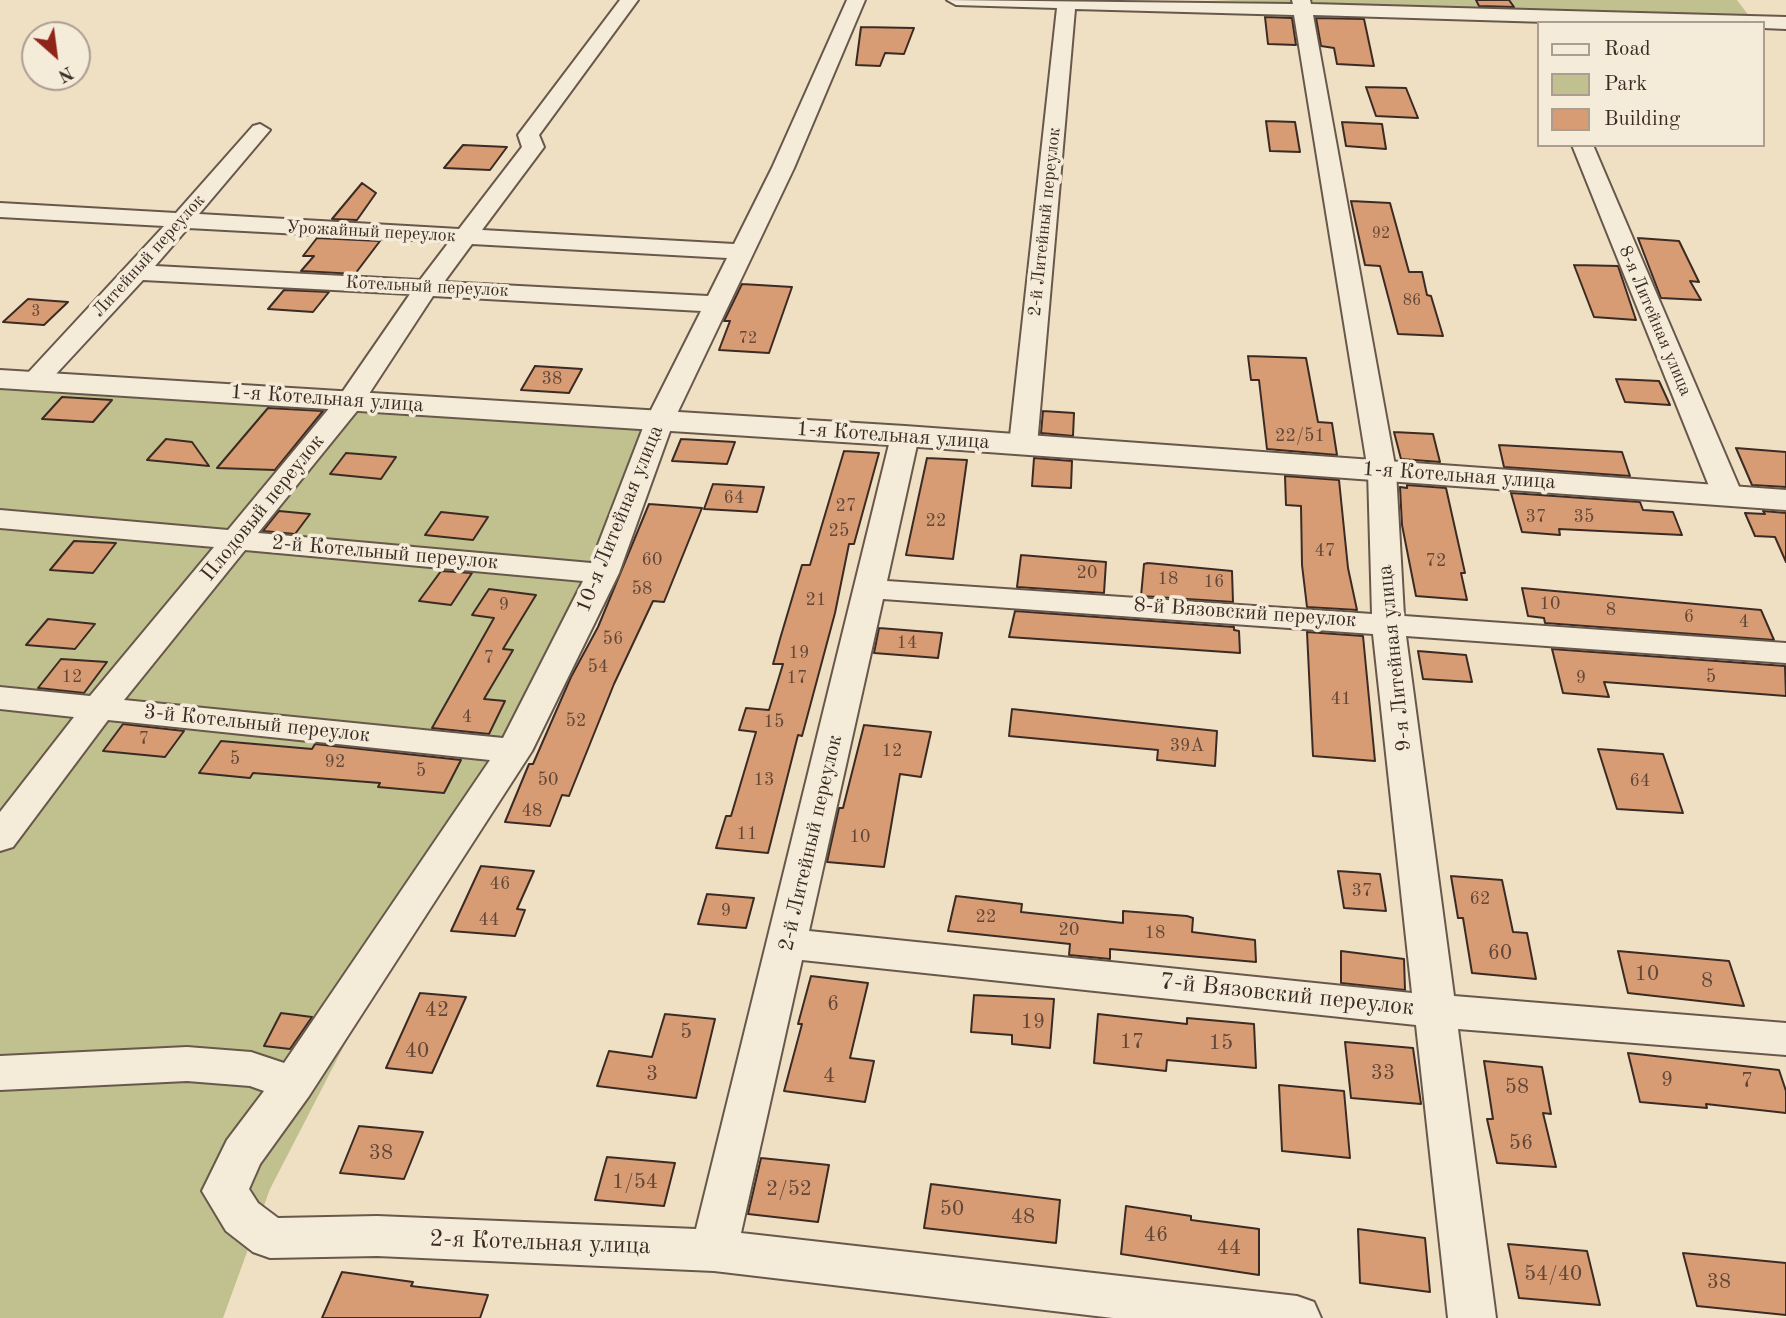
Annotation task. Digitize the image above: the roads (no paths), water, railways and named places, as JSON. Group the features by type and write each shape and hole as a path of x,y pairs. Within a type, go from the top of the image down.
{"street":[{"name":"Плодовый переулок","path":"0,838 99,708 351,400 427,287 533,147 528,135 629,0"},
{"name":"10-я Литейная улица","path":"294,1084 514,751 603,573 660,421 783,168 856,0"},
{"path":"956,0 1525,7 1753,21"},
{"path":"1739,0 1753,21"},
{"name":"2-й Литейный переулок","path":"1023,445 1067,2"},
{"name":"9-я Литейная улица","path":"1302,4 1382,471 1388,623 1472,1318"},
{"path":"1525,7 1535,32"},
{"path":"1765,23 1784,26"},
{"name":"Литейный переулок","path":"35,381 137,272 260,130"},
{"name":"8-я Литейная улица","path":"1583,147 1728,496"},
{"name":"Урожайный переулок","path":"0,210 742,253"},
{"name":"Котельный переулок","path":"137,272 716,304"},
{"name":"1-я Котельная улица","path":"0,379 905,436 1786,500"},
{"name":"2-й Литейный переулок","path":"714,1250 788,944 905,436"},
{"name":"2-й Котельный переулок","path":"0,519 603,573"},
{"name":"8-й Вязовский переулок","path":"870,589 1388,623 1786,653"},
{"name":"3-й Котельный переулок","path":"0,698 514,751"},
{"name":"7-й Вязовский переулок","path":"788,944 1437,1011 1786,1039"},
{"path":"0,1073 187,1064 251,1069 294,1084"},
{"name":"2-я Котельная улица","path":"294,1084 243,1153 225,1191 242,1217 270,1238 377,1236 714,1250 1297,1318"}]}
